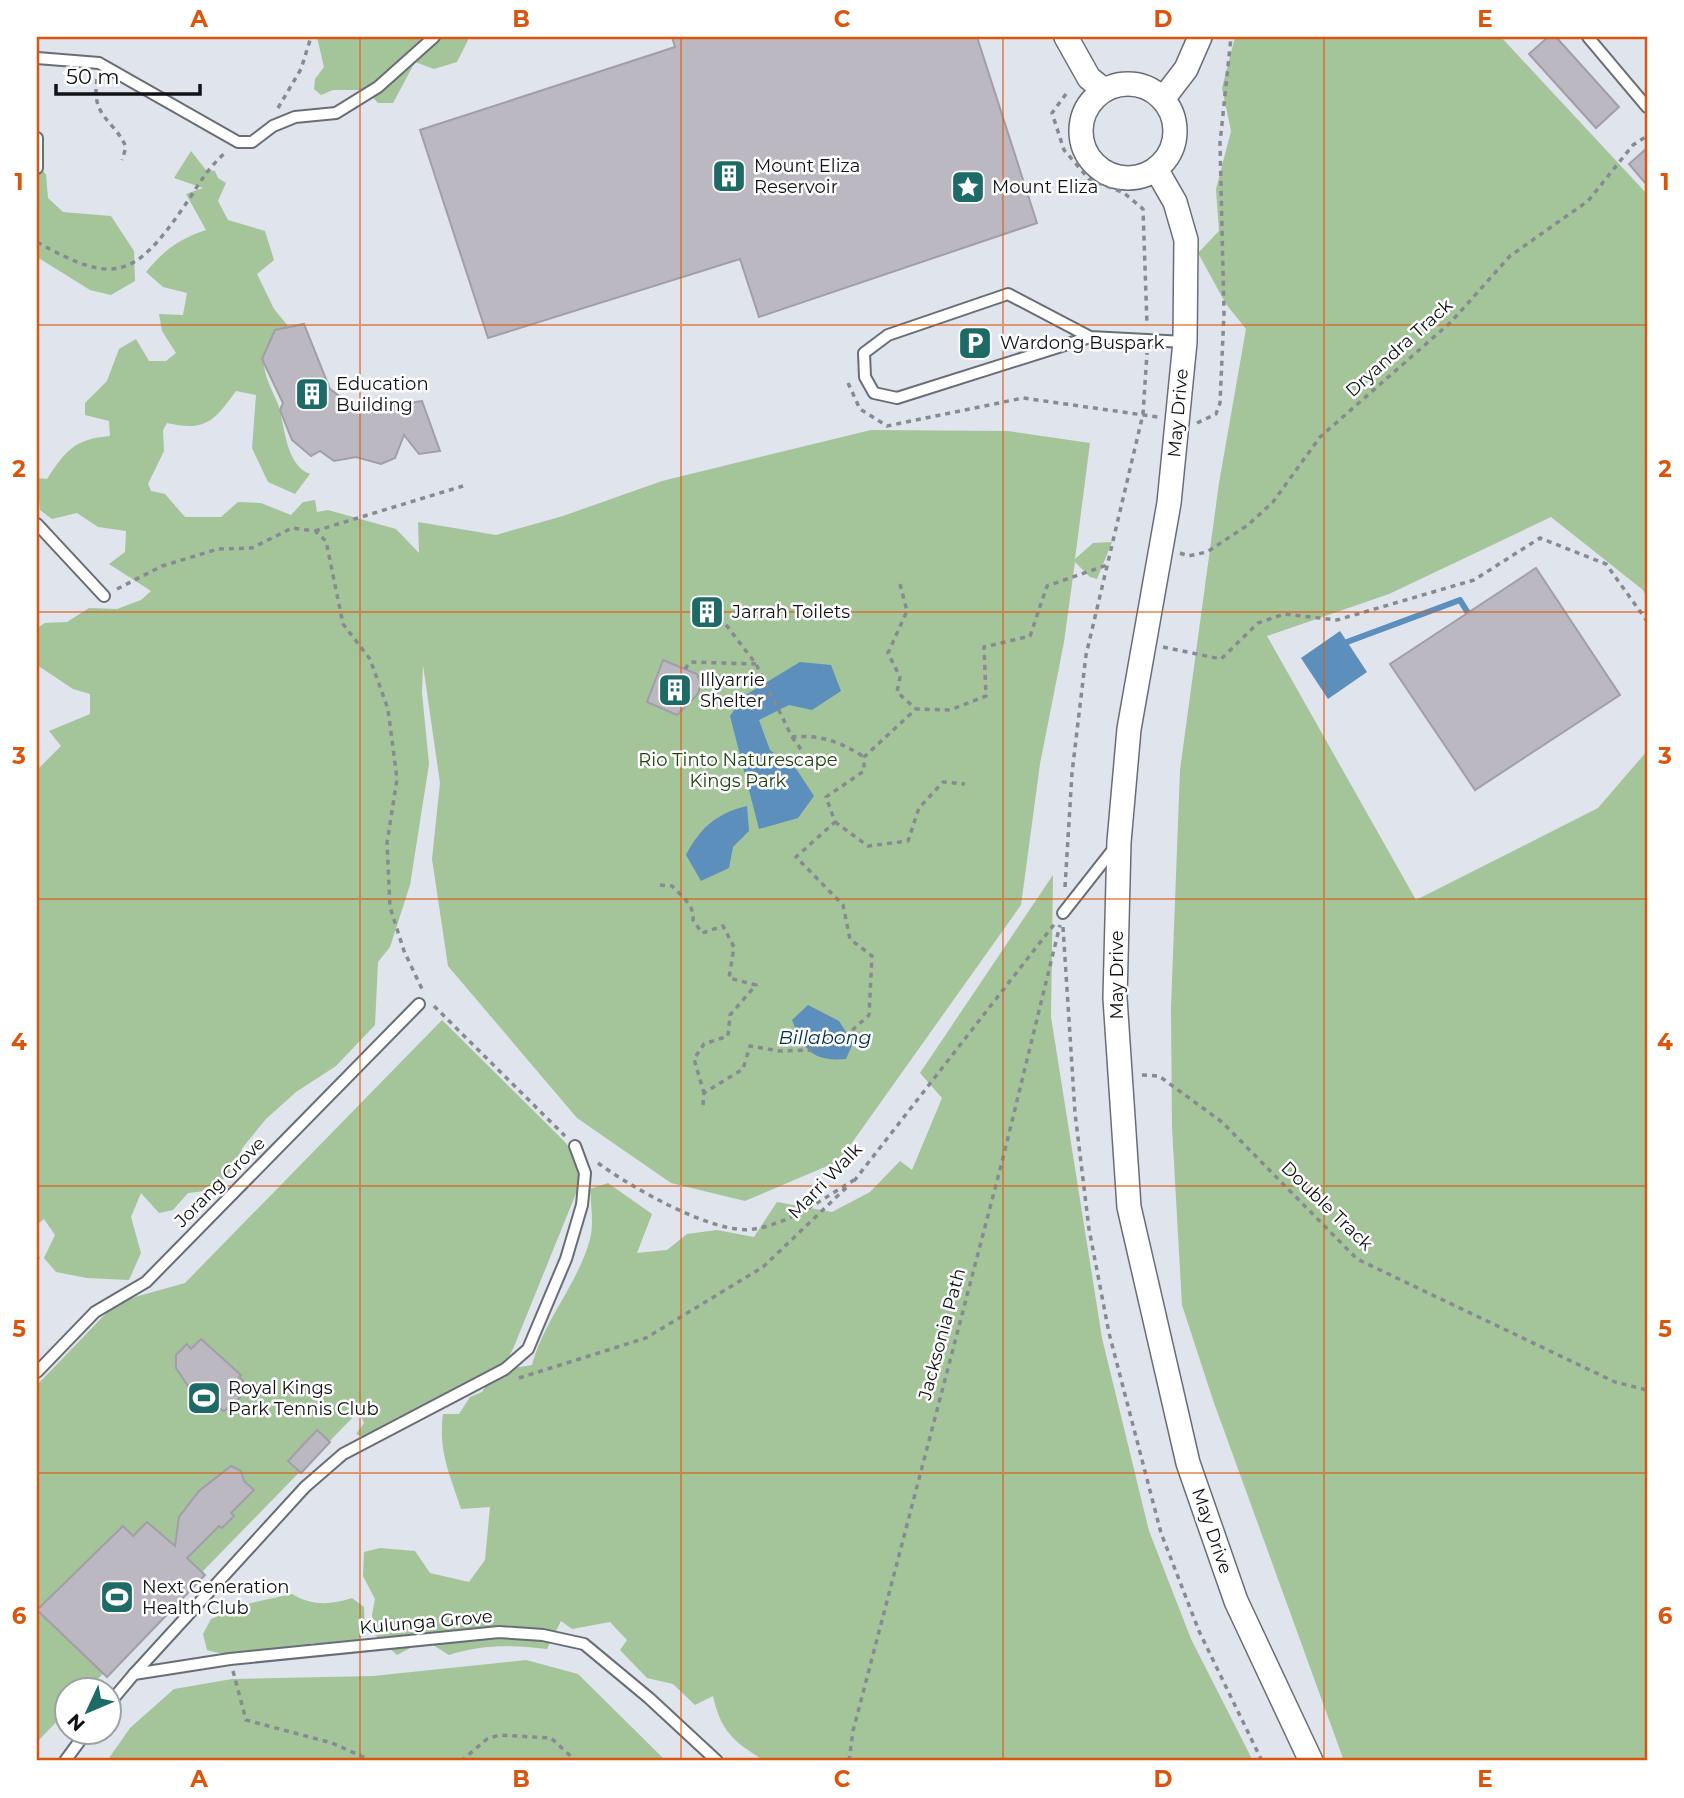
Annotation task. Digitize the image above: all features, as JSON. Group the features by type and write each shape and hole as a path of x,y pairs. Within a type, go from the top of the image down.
{"street":[{"path":"1066,37 1089,78 1104,90"},
{"path":"1163,99 1186,69 1199,37"},
{"path":"1119,84 1135,84 1150,89 1163,99 1171,112 1175,127 1174,143 1167,158 1156,169 1141,176 1124,177 1108,173 1094,163 1085,149 1081,132 1088,108 1104,90 1119,84"},
{"name":"May Drive","path":"1156,169 1175,202 1186,240 1185,342 1179,421 1161,546 1129,729 1119,842 1115,998 1129,1207 1188,1463 1236,1601 1311,1761"}],"lane":[{"path":"37,58 99,63 238,142 252,142 295,117 336,113 378,87 434,37"},
{"path":"1588,37 1647,107"},
{"path":"37,138 37,168"},
{"path":"1090,337 1008,294 888,335 864,353 865,377 874,393 897,398 1090,337 1185,342"},
{"path":"37,524 104,596"},
{"path":"1063,913 1119,842"},
{"name":"Jorang Grove","path":"37,1373 95,1312 146,1282 419,1004"},
{"path":"122,1688 305,1487 343,1454 505,1369 528,1349 566,1259 582,1205 585,1173 575,1146"},
{"name":"Kulunga Grove","path":"134,1674 230,1659 499,1632 543,1635 584,1644 649,1698 717,1761"},
{"path":"65,1761 77,1745"}],"path":[{"path":"263,134 301,69 311,37"},
{"path":"848,383 860,409 887,426 1023,398 1198,423 1216,414 1220,403 1224,313 1220,143 1231,37"},
{"path":"99,63 94,98 106,121 124,141 126,147 122,160"},
{"path":"1066,94 1052,113 1064,150 1089,179 1124,193 1143,209 1148,339 1143,414"},
{"name":"Dryandra Track","path":"1161,546 1188,556 1207,552 1248,525 1273,502 1320,437 1451,322 1510,256 1588,201 1633,145 1647,136"},
{"path":"37,242 97,269 125,269 150,250 184,207 206,170 238,142"},
{"path":"104,596 173,562 218,549 252,548 292,528 315,531 463,486"},
{"path":"315,531 326,541 343,624 370,659 388,709 397,779 387,843 390,907 404,951 426,997 575,1146 640,1191 664,1203 709,1222 751,1230 790,1219 854,1180"},
{"path":"1144,643 1221,659 1258,623 1284,614 1337,620 1474,580 1540,538 1606,564 1647,621"},
{"path":"900,584 907,611 888,653 900,677 897,692 916,709 950,710 986,696 984,647 1030,636 1047,586 1107,565"},
{"path":"720,617 755,664 792,737 803,752"},
{"path":"685,669 690,663 755,664"},
{"path":"916,709 864,757 864,771 826,797 835,822 868,846 908,841 919,808 943,782 965,785"},
{"path":"792,737 814,735 849,747 864,757"},
{"path":"828,785 833,792"},
{"path":"704,1093 743,1069 750,1046 780,1051 809,1050 849,1033 869,1015 872,956 850,939 843,905 796,857 835,822"},
{"path":"660,885 672,886 680,894 702,933 723,926 734,947 729,978 756,985 730,1015 728,1036 704,1044 694,1059 704,1093 703,1105"},
{"name":"Marri Walk","path":"513,1380 646,1338 763,1267 854,1180 1063,913"},
{"name":"Jacksonia Path","path":"849,1761 853,1731 1003,1158 1063,913"},
{"name":"Double Track","path":"1120,1073 1159,1076 1222,1122 1357,1259 1615,1382 1647,1390"},
{"path":"230,1659 246,1720 332,1743 372,1761"},
{"path":"461,1761 486,1739 499,1735 551,1738 576,1761"}],"green space":[{"path":"317,37 467,37 468,40 457,62 434,69 415,62 393,103 378,103 366,90 333,90 321,95 314,89 315,79 324,67"},
{"path":"1235,37 1501,37 1647,194 1647,599 1643,590 1551,517 1389,594 1267,636 1416,900 1598,808 1647,751 1647,1761 1344,1761 1213,1400 1182,1305 1172,1128 1171,1007 1180,770 1219,483 1246,329 1226,304 1198,253 1219,231 1216,189 1231,131 1222,88"},
{"name":"Rio Tinto Naturescape Kings Park","path":"191,151 206,170 215,171 218,178 226,183 218,201 228,220 265,231 274,260 257,274 274,309 288,326 266,349 265,372 279,407 291,454 296,463 310,474 295,494 268,482 252,448 256,395 236,391 208,422 191,426 167,423 163,430 164,451 148,484 151,491 165,494 185,517 221,517 238,502 261,503 291,515 303,502 315,500 317,512 328,510 396,529 419,553 418,522 496,535 563,516 662,481 871,430 1008,431 1090,443 1075,559 1093,543 1112,542 1097,579 1090,577 1075,562 1064,642 1040,764 1021,905 839,1161 745,1201 671,1183 577,1118 448,966 432,859 440,783 423,665 422,693 429,764 410,885 390,947 378,962 375,1025 336,1066 296,1092 266,1119 243,1147 233,1169 213,1190 188,1193 173,1210 159,1213 141,1193 131,1217 141,1253 129,1280 87,1278 56,1272 44,1258 55,1235 44,1219 37,1225 37,770 61,746 49,731 90,714 90,694 73,689 37,665 37,628 45,623 67,622 89,608 117,609 141,600 151,591 109,564 125,552 126,531 98,527 77,513 52,519 40,510 37,478 47,479 66,453 80,443 110,436 109,421 85,415 85,403 107,381 119,349 136,339 149,361 166,361 176,353 162,331 159,314 183,315 187,293 163,287 146,272 173,246 206,230 186,194 203,188 174,178"},
{"path":"37,167 46,174 48,198 63,212 111,216 134,251 135,281 111,295 90,290 37,257"},
{"path":"1053,875 1051,1017 1102,1338 1149,1531 1191,1639 1253,1761 765,1761 730,1735 720,1719 713,1696 695,1705 673,1684 647,1678 620,1650 627,1640 610,1622 572,1629 561,1621 547,1649 498,1646 449,1655 425,1640 397,1655 375,1635 372,1615 375,1599 363,1576 364,1552 380,1548 415,1551 430,1573 469,1582 485,1560 490,1507 461,1509 444,1452 443,1414 459,1414 470,1397 482,1392 489,1381 513,1368 532,1365 544,1333 585,1255 592,1221 590,1189 608,1183 652,1214 637,1253 667,1250 687,1234 717,1230 754,1237 777,1202 832,1212 870,1192 900,1161 912,1170 942,1098 920,1073"},
{"name":"Royal Kings Park Tennis Club","path":"442,1020 564,1141 579,1164 581,1181 513,1349 504,1365 365,1437 356,1434 364,1423 359,1411 102,1675 52,1675 52,1726 37,1742 37,1385 117,1302 185,1283"},
{"path":"292,1594 307,1601 321,1603 352,1598 364,1607 365,1633 347,1649 312,1643 291,1652 261,1655 207,1650 203,1634 211,1619 251,1603"},
{"path":"526,1660 578,1674 666,1761 107,1761 118,1745 122,1745 122,1739 130,1728 174,1689 232,1679 373,1676"}],"water":[{"path":"1340,631 1367,672 1328,699 1301,658"},
{"path":"800,662 831,665 841,691 812,710 789,705 759,720 770,750 797,770 814,796 798,818 759,829 730,716 744,696"},
{"path":"747,806 749,831 733,847 729,868 701,881 686,855 691,845 718,817"},
{"name":"Billabong","path":"808,1005 839,1021 853,1043 846,1059 817,1056 805,1046 792,1020"}],"building":[{"name":"Mount Eliza Reservoir","path":"672,37 977,37 1037,223 759,317 740,259 488,338 420,130 675,47"},
{"path":"1548,37 1556,37 1619,107 1596,128 1529,54"},
{"path":"1647,148 1647,185 1629,164"},
{"name":"Education Building","path":"304,324 330,389 358,410 422,401 440,451 419,454 404,435 395,458 381,464 356,457 334,461 320,451 311,456 292,440 280,410 283,403 262,359 275,330"},
{"path":"1536,568 1620,695 1475,790 1390,664"},
{"name":"Jarrah Toilets","path":"713,599 720,617 701,625 694,608"},
{"name":"Illyarrie Shelter","path":"663,660 697,674 701,685 697,695 677,715 647,702"},
{"path":"201,1339 241,1375 239,1377 247,1385 236,1395 240,1398 224,1411 194,1395 176,1368 176,1355 187,1344 191,1349"},
{"path":"317,1430 330,1442 301,1473 288,1461"},
{"name":"Next Generation Health Club","path":"231,1466 241,1471 244,1481 254,1490 231,1513 234,1516 222,1528 219,1526 187,1558 205,1575 109,1675 105,1675 37,1610 123,1526 133,1536 147,1522 175,1546 179,1517 199,1491"}],"waterway":[{"path":"1347,642 1460,600 1468,613"}],"place":[{"name":"Mount Eliza Reservoir","path":"729,176"},
{"name":"Mount Eliza","path":"968,187"},
{"name":"Wardong Buspark","path":"975,343"},
{"name":"Education Building","path":"312,394"},
{"name":"Jarrah Toilets","path":"707,612"},
{"name":"Illyarrie Shelter","path":"675,690"},
{"name":"Royal Kings Park Tennis Club","path":"204,1398"},
{"name":"Next Generation Health Club","path":"117,1597"}]}
